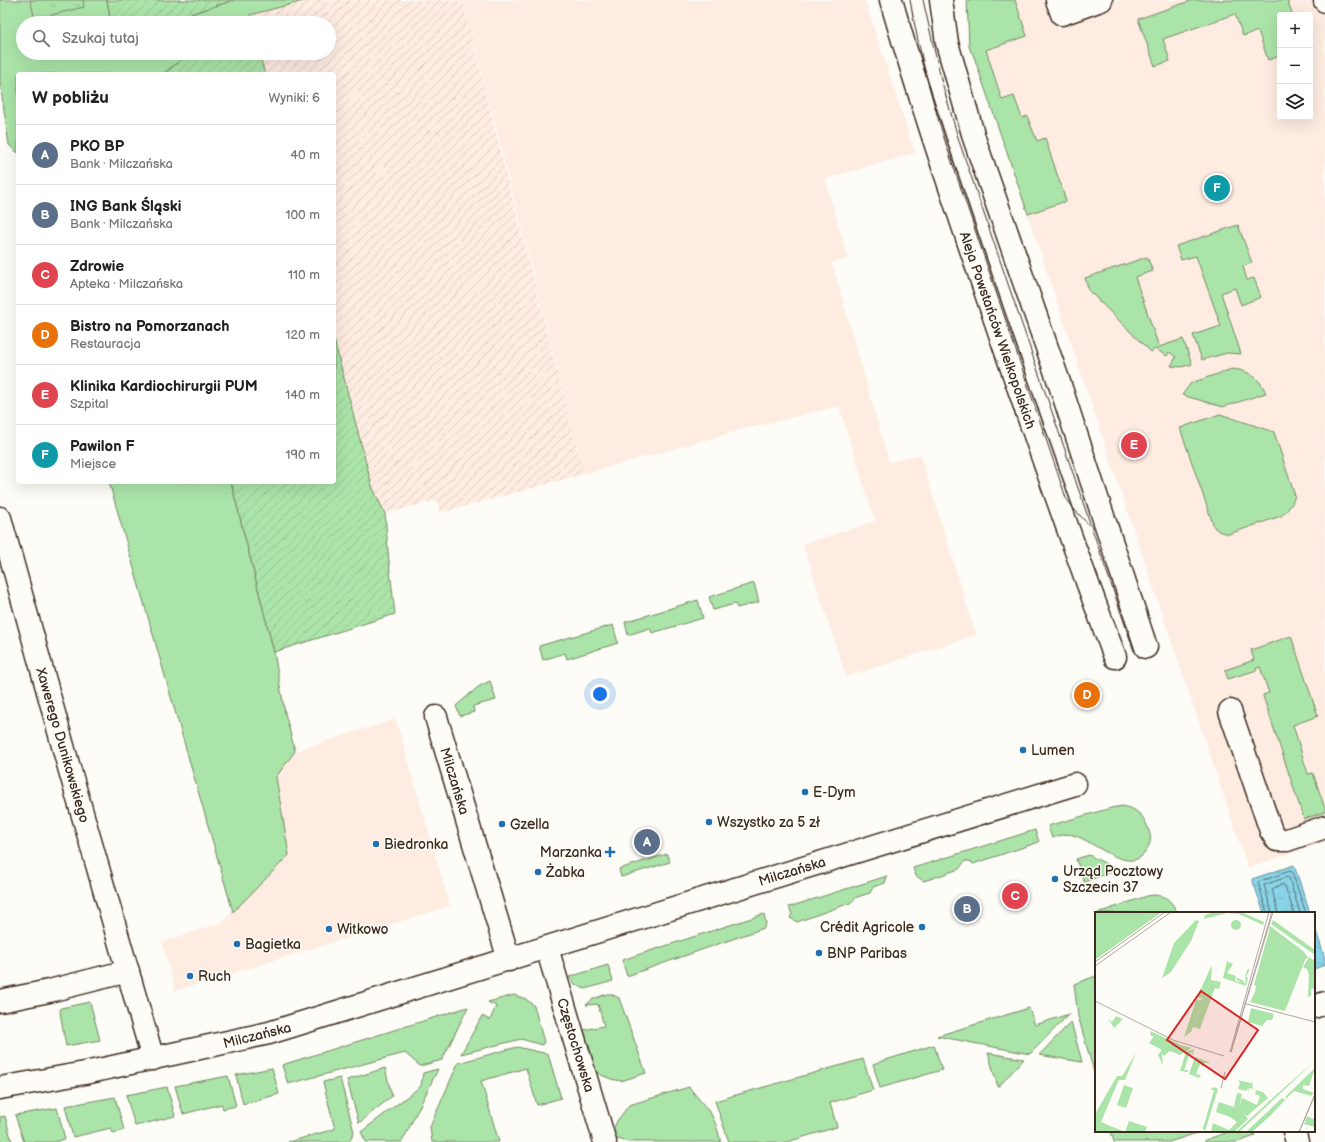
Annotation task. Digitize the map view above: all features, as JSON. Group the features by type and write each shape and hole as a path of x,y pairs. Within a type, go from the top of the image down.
{"street":[{"name":"Aleja Powstańców Wielkopolskich","path":"891,0 914,81 951,193 1114,657"},
{"path":"941,0 947,43 975,141 1060,385 1146,647"},
{"path":"1057,0 1062,14 1101,0"},
{"name":"Xawerego Dunikowskiego","path":"0,518 68,764 153,1059"},
{"path":"1230,711 1271,832 1277,840 1287,840 1325,827"},
{"name":"Milczańska","path":"436,717 509,960"},
{"name":"Milczańska","path":"0,1088 85,1073 269,1034 1075,784"},
{"name":"Częstochowska","path":"547,948 605,1142"},
{"path":"0,1001 49,991 128,971"},
{"path":"1315,1007 1325,1003"},
{"path":"1294,1132 1297,1142"}],"shaded area":[{"path":"307,0 463,0 505,170 584,474 440,513 437,500 385,514 372,486 336,348 336,72 264,72 261,60 336,60 336,16 249,15"},
{"path":"463,0 865,0 915,153 825,179 848,258 832,263 889,462 920,454 976,635 846,677 803,544 875,521 839,406 737,431 584,474"},
{"path":"1015,0 1325,0 1325,842 1248,868 973,53"},
{"path":"396,719 450,906 175,991 162,942 221,923 289,855 276,777 295,751"}],"green space":[{"path":"0,0 107,0 110,16 16,16 16,60 181,60 166,72 16,72 16,151 9,145 0,82"},
{"path":"30,0 83,0 84,7 47,16 34,16"},
{"path":"107,0 234,0 184,16 110,16"},
{"path":"234,0 307,0 250,16 184,16"},
{"path":"967,0 1015,0 1027,36 986,50 1002,100 1014,96 1022,118 1027,116 1037,141 1045,138 1066,201 1028,214 969,46"},
{"path":"1193,0 1287,0 1292,12 1277,12 1277,57 1268,60 1258,31 1243,36 1235,14 1163,39 1170,61 1155,66 1138,19"},
{"path":"181,60 261,60 264,72 166,72"},
{"path":"1238,225 1252,263 1243,266 1247,280 1254,278 1261,297 1241,305 1235,288 1221,293 1241,354 1227,353 1202,360 1193,335 1221,326 1196,256 1181,260 1176,246"},
{"path":"1147,257 1153,271 1135,277 1159,347 1183,339 1192,364 1181,367 1171,366 1176,357 1169,352 1167,356 1155,349 1151,352 1089,291 1085,278"},
{"path":"336,348 372,486 385,514 395,614 274,652 232,484 336,484"},
{"path":"1232,369 1243,371 1253,376 1257,379 1266,393 1223,407 1182,395 1191,383"},
{"path":"1220,414 1274,432 1295,496 1290,507 1281,516 1229,534 1223,533 1214,527 1180,428"},
{"path":"110,484 232,484 274,652 285,713 295,751 276,777 289,855 233,912"},
{"path":"754,583 759,602 737,608 735,604 713,610 709,597"},
{"path":"698,600 703,618 652,633 650,628 628,635 625,622"},
{"path":"613,625 618,643 567,659 565,653 543,660 539,646"},
{"path":"1291,636 1318,716 1293,725 1308,774 1313,773 1325,809 1325,812 1304,819 1263,696 1269,693 1260,667 1256,668 1257,670 1228,679 1225,670 1254,660 1251,650"},
{"path":"490,681 496,700 473,706 474,712 460,716 456,706 478,687"},
{"path":"1122,806 1128,807 1140,814 1149,831 1149,844 1146,851 1139,858 1131,860 1121,859 1081,838 1070,834 1052,838 1048,826"},
{"path":"1035,830 1039,842 973,864 970,861 965,861 959,869 924,881 916,876 913,868"},
{"path":"667,854 670,862 621,877 619,869"},
{"path":"1089,855 1114,868 1111,872 1084,882 1076,859"},
{"path":"887,876 885,883 873,887 870,893 857,897 850,903 797,922 790,918 792,914 789,907"},
{"path":"1154,895 1166,898 1173,905 1176,912 1101,912"},
{"path":"764,914 766,923 764,928 627,976 622,960"},
{"path":"608,965 613,981 585,989 575,984 569,977"},
{"path":"1095,976 1095,1076 1078,1016 1074,984"},
{"path":"611,994 619,998 646,1073 621,1081 599,1074 594,1069 583,1030 604,1026 598,1004 586,1005 593,999"},
{"path":"514,995 526,999 534,1006 544,1042 542,1045 521,1039 461,1054 482,1016 490,1020 496,1006 488,1002"},
{"path":"90,1002 100,1040 66,1046 60,1012 61,1008"},
{"path":"468,1007 442,1060 420,1066 405,1053 288,1084 282,1065"},
{"path":"1029,1008 1035,1025 1069,1014 1030,1054 937,1036"},
{"path":"1071,1022 1082,1062 1039,1055"},
{"path":"934,1045 942,1070 880,1088 873,1064"},
{"path":"517,1047 548,1054 561,1098 537,1105 526,1068 481,1081 499,1142 432,1142 430,1127 458,1063"},
{"path":"988,1053 1024,1059 998,1087"},
{"path":"863,1059 873,1090 830,1103 837,1127 787,1142 729,1142 715,1101"},
{"path":"272,1068 279,1094 243,1104 236,1075"},
{"path":"385,1068 392,1096 359,1123 347,1080"},
{"path":"438,1069 402,1142 366,1142 361,1132 421,1086 423,1073"},
{"path":"228,1076 236,1106 223,1109 222,1104 183,1114 175,1086"},
{"path":"340,1078 354,1132 349,1142 288,1142 335,1129 323,1082"},
{"path":"167,1087 175,1116 135,1126 126,1095"},
{"path":"689,1087 711,1114 721,1142 628,1142 611,1137 617,1121 629,1105"},
{"path":"115,1097 124,1130 113,1133 111,1128 73,1137 65,1106"},
{"path":"57,1108 65,1139 54,1142 24,1142 15,1115"},
{"path":"5,1116 12,1142 0,1142 0,1117"},
{"path":"1111,1132 1198,1132 1169,1142 1114,1142"},
{"path":"1228,1132 1253,1132 1255,1136 1238,1142 1205,1142 1205,1140"}],"water":[{"path":"1294,865 1310,912 1264,912 1252,879"},
{"path":"1315,928 1325,958 1325,965 1315,969"}],"tram line":[{"path":"910,0 923,64 941,127 1066,498 1089,525"},
{"path":"923,0 941,79 959,141 1134,651"}],"place":[{"name":"Pawilon F","path":"1217,188"},
{"name":"Klinika Kardiochirurgii PUM","path":"1134,445"},
{"name":"Bistro na Pomorzanach","path":"1087,695"},
{"name":"Lumen","path":"1023,750"},
{"name":"E-Dym","path":"805,792"},
{"name":"Wszystko za 5 zł","path":"709,822"},
{"name":"Gzella","path":"502,824"},
{"name":"PKO BP","path":"647,842"},
{"name":"Biedronka","path":"376,844"},
{"name":"Marzanka","path":"610,852"},
{"name":"Żabka","path":"538,872"},
{"name":"Urząd Pocztowy Szczecin 37","path":"1055,879"},
{"name":"Zdrowie","path":"1015,896"},
{"name":"ING Bank Śląski","path":"967,909"},
{"name":"Crédit Agricole","path":"922,927"},
{"name":"Witkowo","path":"329,929"},
{"name":"Bagietka","path":"237,944"},
{"name":"BNP Paribas","path":"819,953"},
{"name":"Ruch","path":"190,976"}]}
